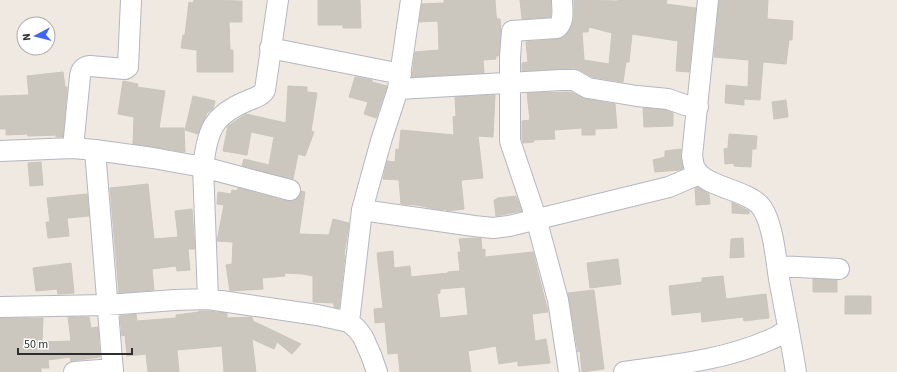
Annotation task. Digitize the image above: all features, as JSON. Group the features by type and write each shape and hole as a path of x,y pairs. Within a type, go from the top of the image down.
{"street":[{"path":"73,148 80,76 82,70 90,66 125,69 128,67 131,0"},
{"path":"208,299 204,167 206,146 211,130 216,122 226,112 260,95 265,90 278,0"},
{"path":"349,322 362,210 381,141 400,81 411,0"},
{"path":"562,0 562,20 560,25 556,28 512,31 510,57 510,141 536,218 558,300 569,372"},
{"path":"708,0 692,156 695,168 699,174 707,180 750,198 761,207 768,221 796,372"},
{"path":"270,48 400,81 510,83 574,80 588,88 668,100 698,107"},
{"path":"0,151 73,148 95,150 204,167 290,190"},
{"path":"74,372 113,371 95,150"},
{"path":"362,210 493,228 509,226 536,218 669,187 699,174"},
{"path":"777,266 839,268"},
{"path":"0,307 107,305 208,299 310,314 349,322 363,337 377,372"},
{"path":"624,372 699,360 739,351 770,340 788,330"}],"building":[{"path":"194,0 242,1 242,22 229,22 230,50 233,50 233,72 197,72 197,50 181,48 183,35 185,35 189,2 193,3"},
{"path":"318,0 360,0 361,28 343,28 343,25 318,25"},
{"path":"444,0 495,0 497,19 500,19 501,30 499,56 496,56 496,59 483,60 484,73 412,77 415,52 439,50 438,21 419,22 422,4 444,3"},
{"path":"520,0 551,0 551,17 522,19"},
{"path":"574,0 667,0 666,4 696,8 689,72 676,71 678,41 632,34 629,62 626,62 623,82 592,77 574,68 522,71 522,63 528,62 526,42 558,39 565,36 574,20","holes":["589,27 612,33 609,64 584,60 582,32 588,32"]},
{"path":"719,0 768,0 767,19 793,21 792,40 789,40 786,64 763,62 760,100 744,99 744,105 725,103 726,85 748,87 749,60 714,57"},
{"path":"63,72 65,87 67,87 67,89 63,137 56,137 56,135 6,135 6,129 0,129 0,96 29,95 27,76"},
{"path":"355,77 372,80 372,82 387,86 376,118 364,114 368,102 349,97"},
{"path":"123,81 138,84 137,87 165,91 159,128 184,128 185,152 133,144 134,117 118,114"},
{"path":"288,86 307,87 307,92 317,93 311,131 314,132 305,156 298,154 293,179 242,166 244,159 269,165 274,137 251,132 247,155 223,151 228,126 246,114 286,123"},
{"path":"571,92 586,99 615,104 617,128 595,129 595,135 582,135 582,128 554,130 555,139 533,140 534,142 523,143 522,121 530,120 527,93"},
{"path":"495,95 493,137 478,136 483,178 461,180 464,209 447,211 447,209 440,210 417,205 401,204 399,180 383,179 387,161 395,162 396,149 399,150 401,130 454,135 453,117 456,116 455,97"},
{"path":"193,96 215,101 213,109 207,113 198,134 185,130"},
{"path":"786,100 788,117 774,119 772,102"},
{"path":"643,108 666,110 673,113 673,126 644,127"},
{"path":"729,134 757,136 756,149 752,149 751,167 734,166 734,163 725,164 724,149 728,148"},
{"path":"681,149 683,169 655,172 653,160 665,157 665,151"},
{"path":"41,162 43,185 30,186 28,163"},
{"path":"148,184 154,239 178,237 175,211 192,209 195,249 188,249 190,270 177,271 176,266 152,269 154,290 119,293 110,188"},
{"path":"698,187 709,194 710,204 696,205 695,188"},
{"path":"238,188 287,201 293,201 298,198 301,191 305,192 299,234 329,235 333,219 349,223 344,255 339,308 334,307 334,303 313,302 313,276 303,274 284,273 285,276 262,278 263,289 230,291 226,265 232,264 233,242 217,241 224,205 217,204 218,192 231,194 232,190 237,191"},
{"path":"87,194 89,216 67,218 69,236 48,238 46,222 50,222 47,198"},
{"path":"516,196 522,211 496,216 494,200 497,198"},
{"path":"732,202 749,211 749,214 732,213"},
{"path":"481,238 482,250 485,249 485,257 533,252 548,312 532,314 535,341 546,339 550,363 518,366 518,361 499,364 496,346 468,351 471,372 400,372 398,353 388,354 385,322 375,323 374,309 383,308 377,253 393,251 394,268 410,266 411,277 460,271 458,252 461,252 459,239","holes":["465,287 468,315 440,318 437,294 440,293 440,289"]},
{"path":"743,238 744,257 730,258 731,239"},
{"path":"618,259 621,284 590,288 587,263"},
{"path":"71,263 74,293 58,294 57,289 36,291 33,268"},
{"path":"723,276 726,299 766,294 769,318 744,321 743,317 702,322 701,312 672,315 669,286 702,282 702,278"},
{"path":"813,279 837,280 837,292 813,292"},
{"path":"594,290 604,369 582,372 580,351 578,352 568,293"},
{"path":"845,296 871,296 871,314 845,314"},
{"path":"199,311 227,313 227,318 252,317 253,321 301,344 292,354 277,342 274,349 252,339 256,372 224,372 222,346 177,350 179,372 148,372 146,354 127,356 125,335 122,336 120,316 136,314 137,321 176,318 176,315"},
{"path":"68,317 89,317 91,328 98,327 100,357 71,361 70,357 48,360 49,368 41,368 41,372 0,372 0,318 43,318 42,342 71,341"}]}
